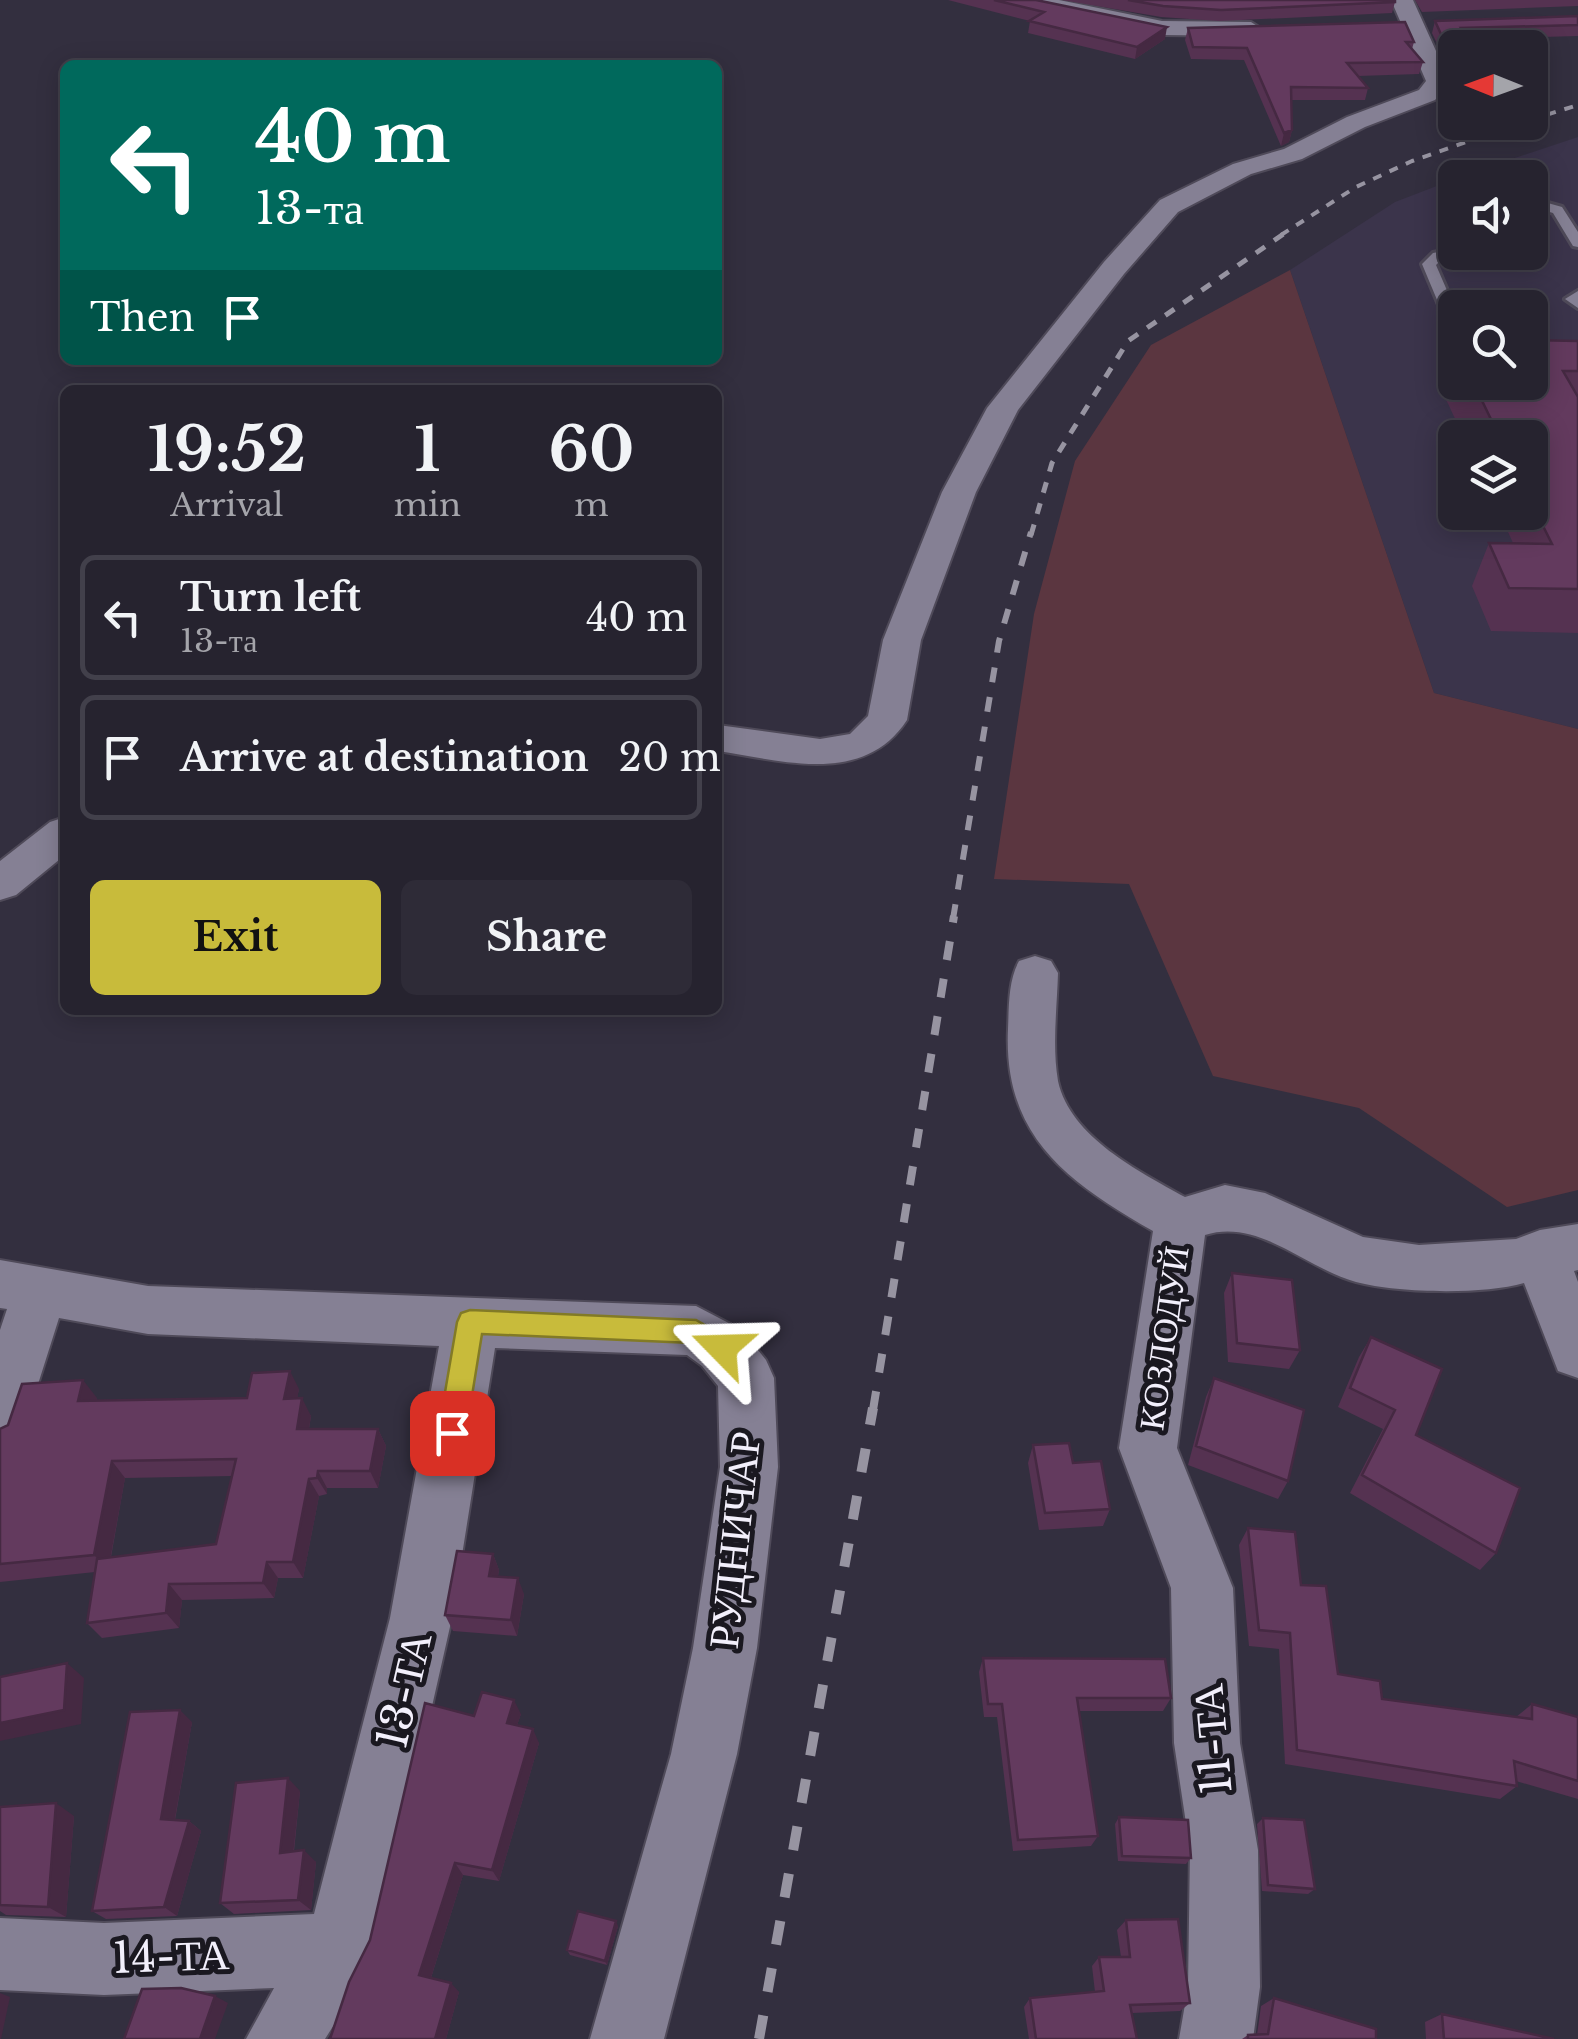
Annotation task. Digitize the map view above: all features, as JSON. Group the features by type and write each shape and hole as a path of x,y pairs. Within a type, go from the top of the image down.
{"street":[{"path":"1028,0 1162,28 1268,28"},
{"path":"722,739 820,752 845,750 864,743 886,720 902,640 959,492 1003,408 1114,268 1170,206 1242,169 1293,154 1356,122 1426,95 1438,82 1410,18"},
{"path":"0,884 60,836"},
{"path":"1035,973 1034,1084 1055,1129 1126,1190 1181,1221"},
{"name":"КОЗЛОДУЙ","path":"1148,1448 1181,1221 1226,1207 1265,1215 1357,1259 1419,1268 1519,1262 1559,1250"},
{"path":"1559,1250 1578,1353"},
{"path":"0,1422 20,1287"},
{"name":"РУДНИЧАР","path":"20,1287 148,1310 696,1332 722,1348 746,1378 749,1467 725,1648 704,1754 627,2039"},
{"name":"13-ТА","path":"284,2039 342,1949 421,1618 470,1322"},
{"name":"11-ТА","path":"1148,1448 1202,1588 1207,1742 1224,1850 1224,1987 1216,2039"},
{"name":"14-ТА","path":"0,1954 104,1959 342,1949"}],"lane":[{"path":"1548,207 1558,210 1578,243"},
{"path":"1438,256 1429,264 1440,290"},
{"path":"1578,295 1572,299 1578,304"}],"shaded area":[{"path":"1578,137 1578,729 1434,693 1290,270 1395,202 1438,186 1438,270 1548,270 1548,160 1509,160"},
{"path":"1290,270 1434,693 1578,729 1578,1190 1507,1207 1359,1108 1213,1076 1129,884 994,879 1034,614 1075,461 1151,345"}],"building":[{"path":"994,0 1036,0 1167,27 1137,47 1029,21 1044,12"},
{"path":"1128,0 1395,0 1395,2 1221,10"},
{"path":"1578,16 1578,25 1462,30 1439,30 1435,21"},
{"path":"1405,22 1414,42 1406,42 1423,62 1347,63 1368,88 1291,87 1292,130 1284,133 1247,48 1193,47 1188,28"},
{"path":"1548,340 1578,342 1578,371 1563,371 1578,397 1578,589 1509,588 1489,543 1552,544 1545,530 1548,420 1491,420 1482,400 1548,400"},
{"path":"1232,1273 1292,1280 1300,1350 1237,1343"},
{"path":"1371,1337 1442,1369 1416,1435 1520,1488 1496,1553 1362,1475 1395,1410 1350,1388"},
{"path":"290,1371 284,1399 302,1398 297,1429 378,1429 370,1471 318,1471 317,1478 309,1479 293,1562 267,1562 263,1583 169,1584 166,1613 87,1623 97,1559 216,1544 236,1459 112,1461 94,1555 0,1564 0,1429 8,1425 22,1384 83,1380 78,1401 247,1398 252,1373"},
{"path":"1214,1378 1304,1410 1288,1481 1196,1446"},
{"path":"1069,1443 1073,1463 1101,1461 1110,1509 1045,1513 1033,1445"},
{"path":"1248,1528 1295,1532 1301,1585 1326,1586 1338,1674 1380,1681 1382,1699 1532,1719 1532,1704 1578,1717 1578,1781 1514,1761 1517,1786 1297,1750 1290,1633 1259,1630"},
{"path":"457,1551 493,1554 489,1576 518,1578 511,1620 445,1615"},
{"path":"983,1658 1165,1659 1171,1698 1077,1698 1098,1836 1018,1840 1002,1704 988,1704"},
{"path":"67,1663 64,1710 0,1723 0,1677"},
{"path":"482,1692 514,1700 507,1723 533,1729 492,1870 455,1863 419,1975 451,1983 435,2039 330,2039 349,1982 370,1940 425,1703 474,1716"},
{"path":"180,1710 161,1819 189,1821 164,1907 92,1911 130,1712"},
{"path":"288,1778 280,1853 304,1850 298,1900 220,1903 236,1783"},
{"path":"56,1803 48,1907 0,1905 0,1807"},
{"path":"1119,1817 1188,1820 1191,1858 1122,1856"},
{"path":"1263,1818 1304,1820 1315,1889 1268,1885"},
{"path":"578,1911 616,1921 605,1961 567,1950"},
{"path":"1178,1919 1190,2003 1130,2005 1137,2039 1036,2039 1030,1998 1104,1991 1099,1957 1130,1957 1126,1920"},
{"path":"181,1988 215,1996 200,2039 124,2039 142,1989"},
{"path":"1274,1998 1376,2029 1376,2039 1248,2039 1248,2035 1268,2034"},
{"path":"1442,2014 1554,2039 1444,2039"}],"railway":[{"path":"1548,114 1578,105"},
{"path":"1281,235 1356,187 1412,161 1472,140"},
{"path":"1031,535 1052,463 1128,341 1285,233"},
{"path":"953,919 999,641 1031,532"},
{"path":"873,1410 954,916"},
{"path":"759,2039 873,1408"}],"route":[{"path":"452,1433 470,1322 696,1332 722,1348"}]}
